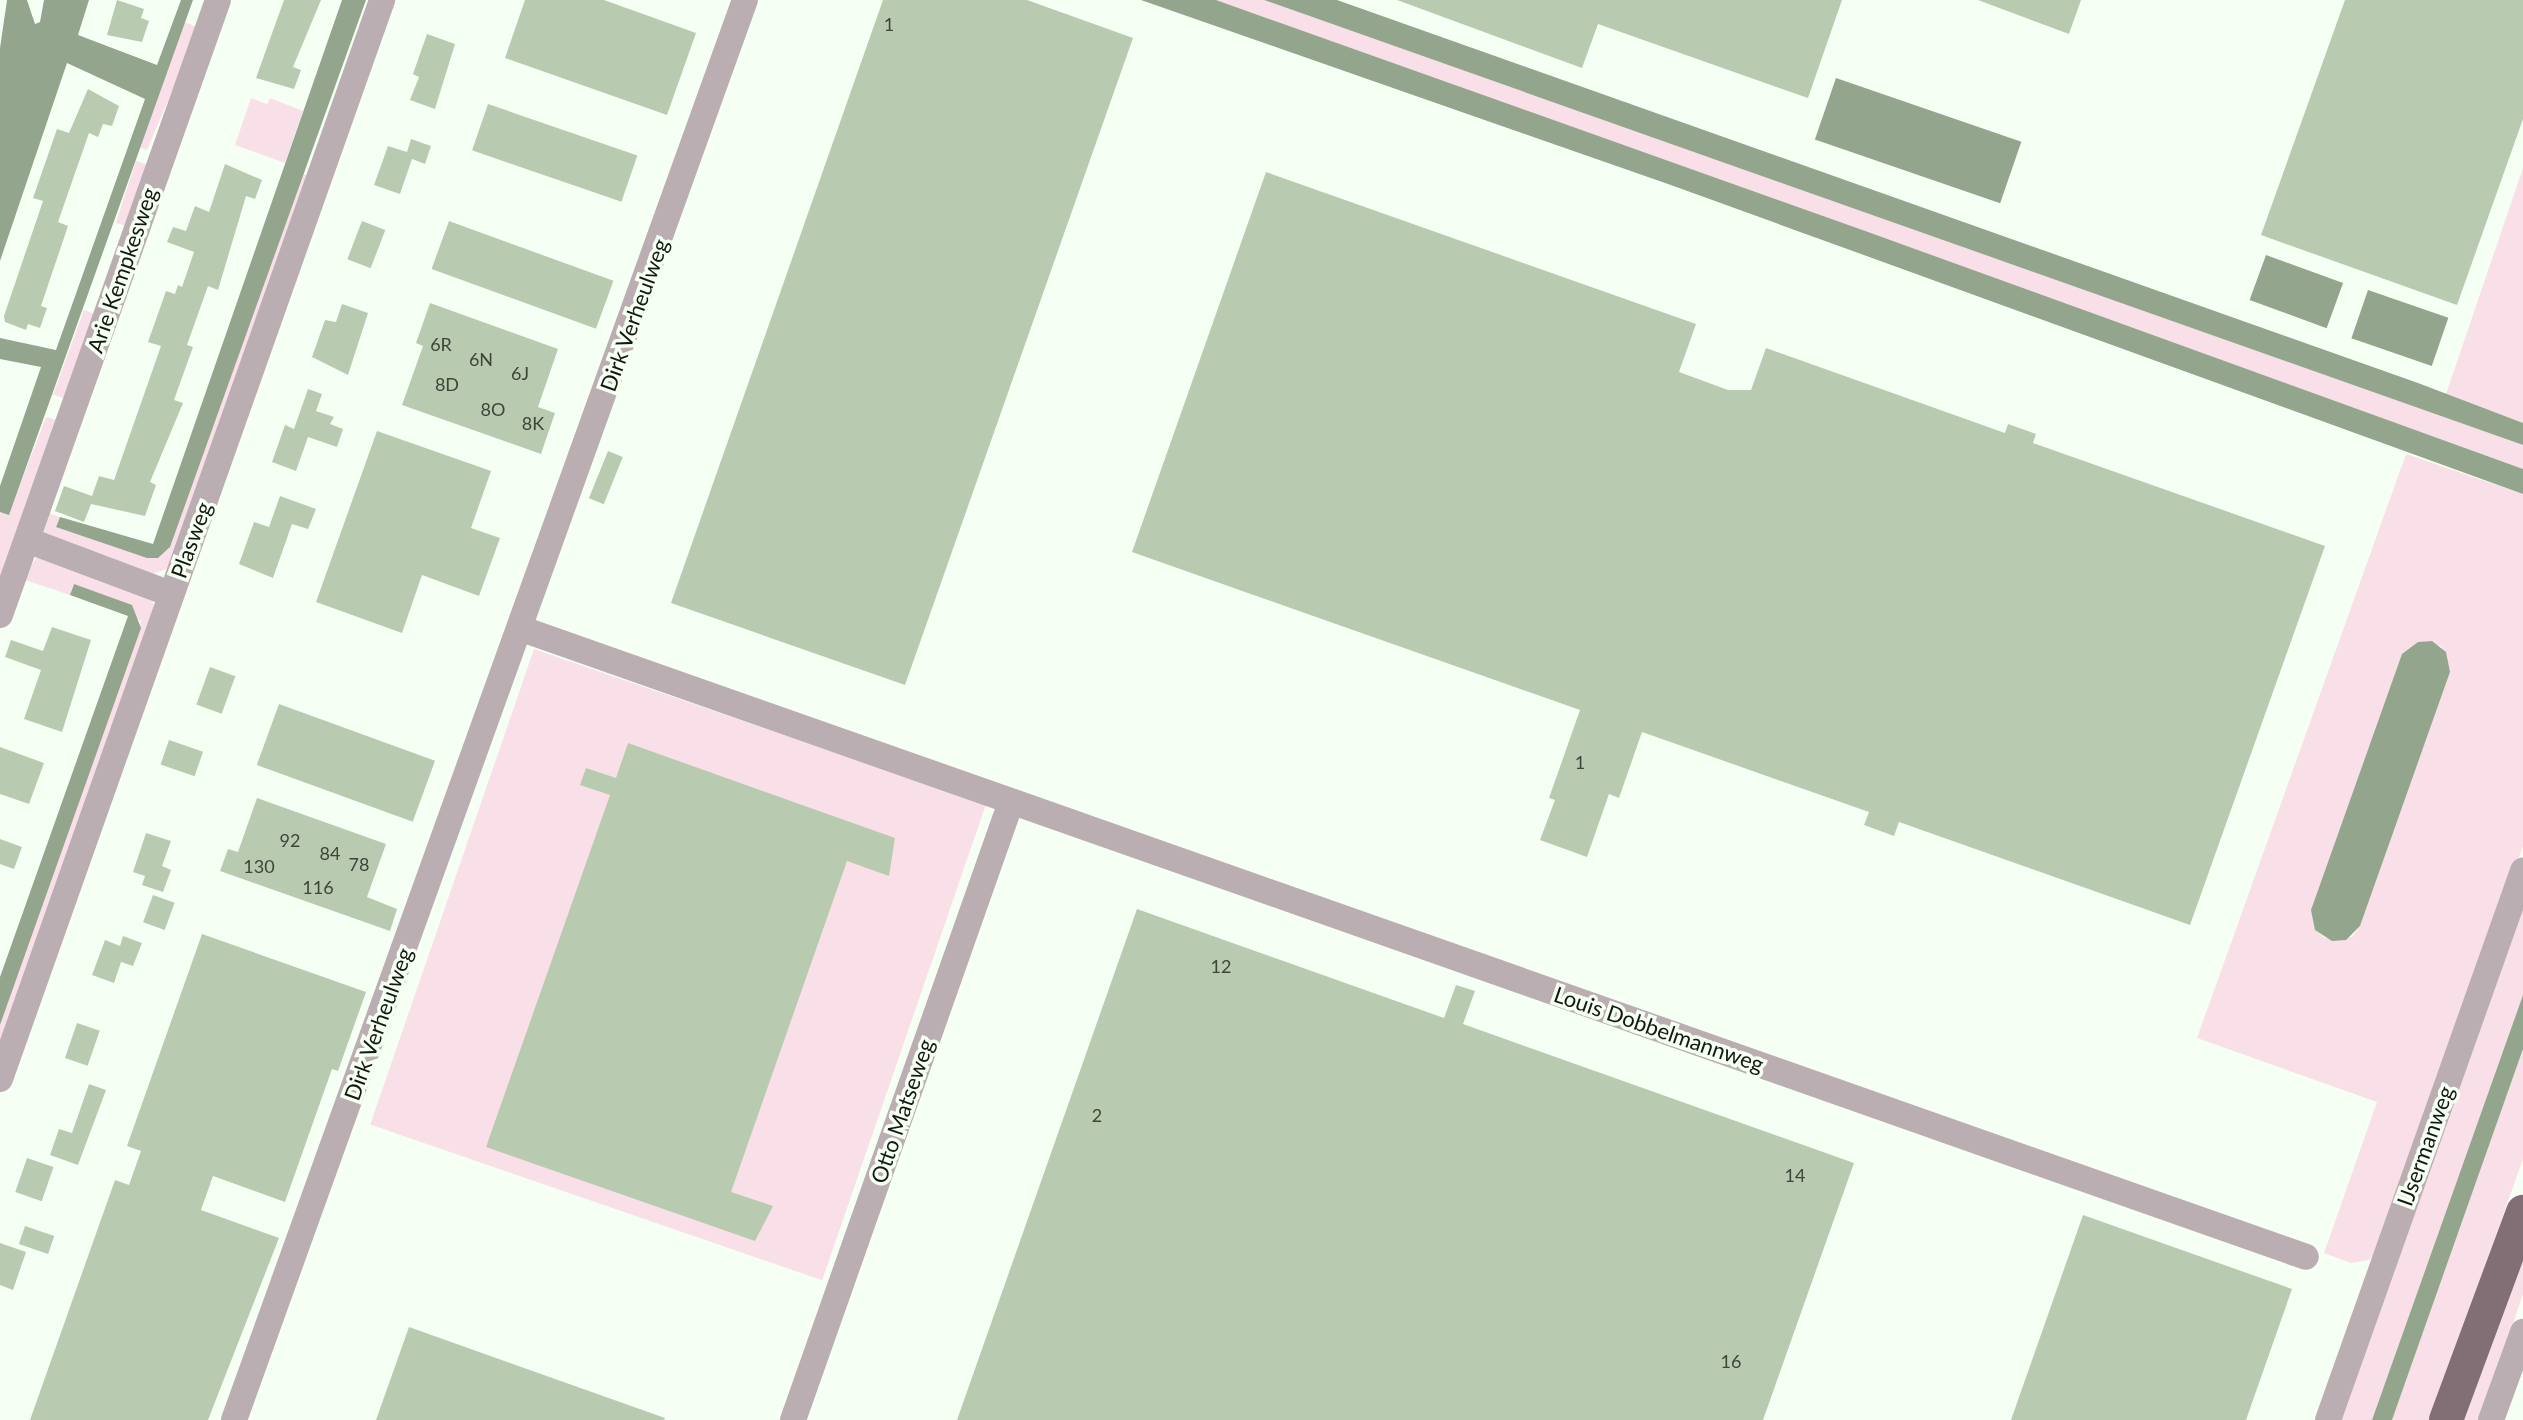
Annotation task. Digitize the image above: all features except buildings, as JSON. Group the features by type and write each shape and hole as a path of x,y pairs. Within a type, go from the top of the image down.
{"main road":[{"path":"2446,1420 2523,1212"}],"street":[{"name":"Arie Kempkesweg","path":"0,615 218,0"},
{"name":"Plasweg","path":"0,1079 382,0"},
{"name":"Dirk Verheulweg","path":"234,1420 522,629 745,0"},
{"path":"27,540 171,594"},
{"path":"522,629 1011,802"},
{"name":"Louis Dobbelmannweg","path":"1011,802 2306,1257"},
{"name":"Otto Matseweg","path":"793,1420 1011,802"},
{"name":"IJsermanweg","path":"2328,1420 2523,871"},
{"path":"2491,1420 2523,1332"}],"shaded area":[{"path":"7,0 27,0 35,24 40,22 44,0 89,0 78,35 157,65 181,0 193,0 9,515 0,512 0,486 41,367 0,359 0,338 56,350 145,99 67,63 0,261 0,48"},
{"path":"342,0 366,0 170,547 158,558 147,558 56,527 60,517 153,544"},
{"path":"1141,0 1216,0 1868,232 2523,469 2523,494 1668,184"},
{"path":"1216,0 1264,0 2523,445 2523,469"},
{"path":"1264,0 1337,0 2418,383 2523,423 2523,445"},
{"path":"185,22 199,28 147,150 133,144"},
{"path":"1836,78 2021,142 2000,203 1815,139"},
{"path":"251,98 267,104 270,98 303,111 285,163 235,145"},
{"path":"136,161 151,166 131,228 116,223"},
{"path":"2523,168 2523,423 2446,394"},
{"path":"303,174 312,177 169,568 150,575 42,535 45,512 60,517 56,526 168,550"},
{"path":"2266,255 2343,283 2327,328 2250,300"},
{"path":"2368,290 2448,318 2432,366 2351,338"},
{"path":"84,310 98,315 67,400 53,395"},
{"path":"46,417 60,421 0,591 0,512 9,514"},
{"path":"2406,454 2523,494 2523,846 2381,1247 2369,1260 2351,1263 2324,1253 2377,1102 2197,1038","holes":["2426,641 2442,647 2450,672 2360,926 2352,937 2325,938 2315,930"]},
{"path":"37,557 150,595 155,609 0,1057 0,1025 141,621 73,585 70,595 22,579"},
{"path":"74,584 132,605 141,628 0,1025 0,977 128,616 70,595"},
{"path":"2432,641 2446,652 2450,672 2360,926 2346,940 2332,941 2315,930 2311,910 2402,654 2418,642"},
{"path":"534,649 986,805 822,1280 370,1125"},
{"path":"2523,895 2523,995 2372,1420 2337,1420"},
{"path":"2523,995 2523,1049 2392,1420 2372,1420"},
{"path":"2523,1049 2523,1159 2430,1420 2392,1420"},
{"path":"2523,1231 2523,1294 2481,1420 2456,1420"}]}
